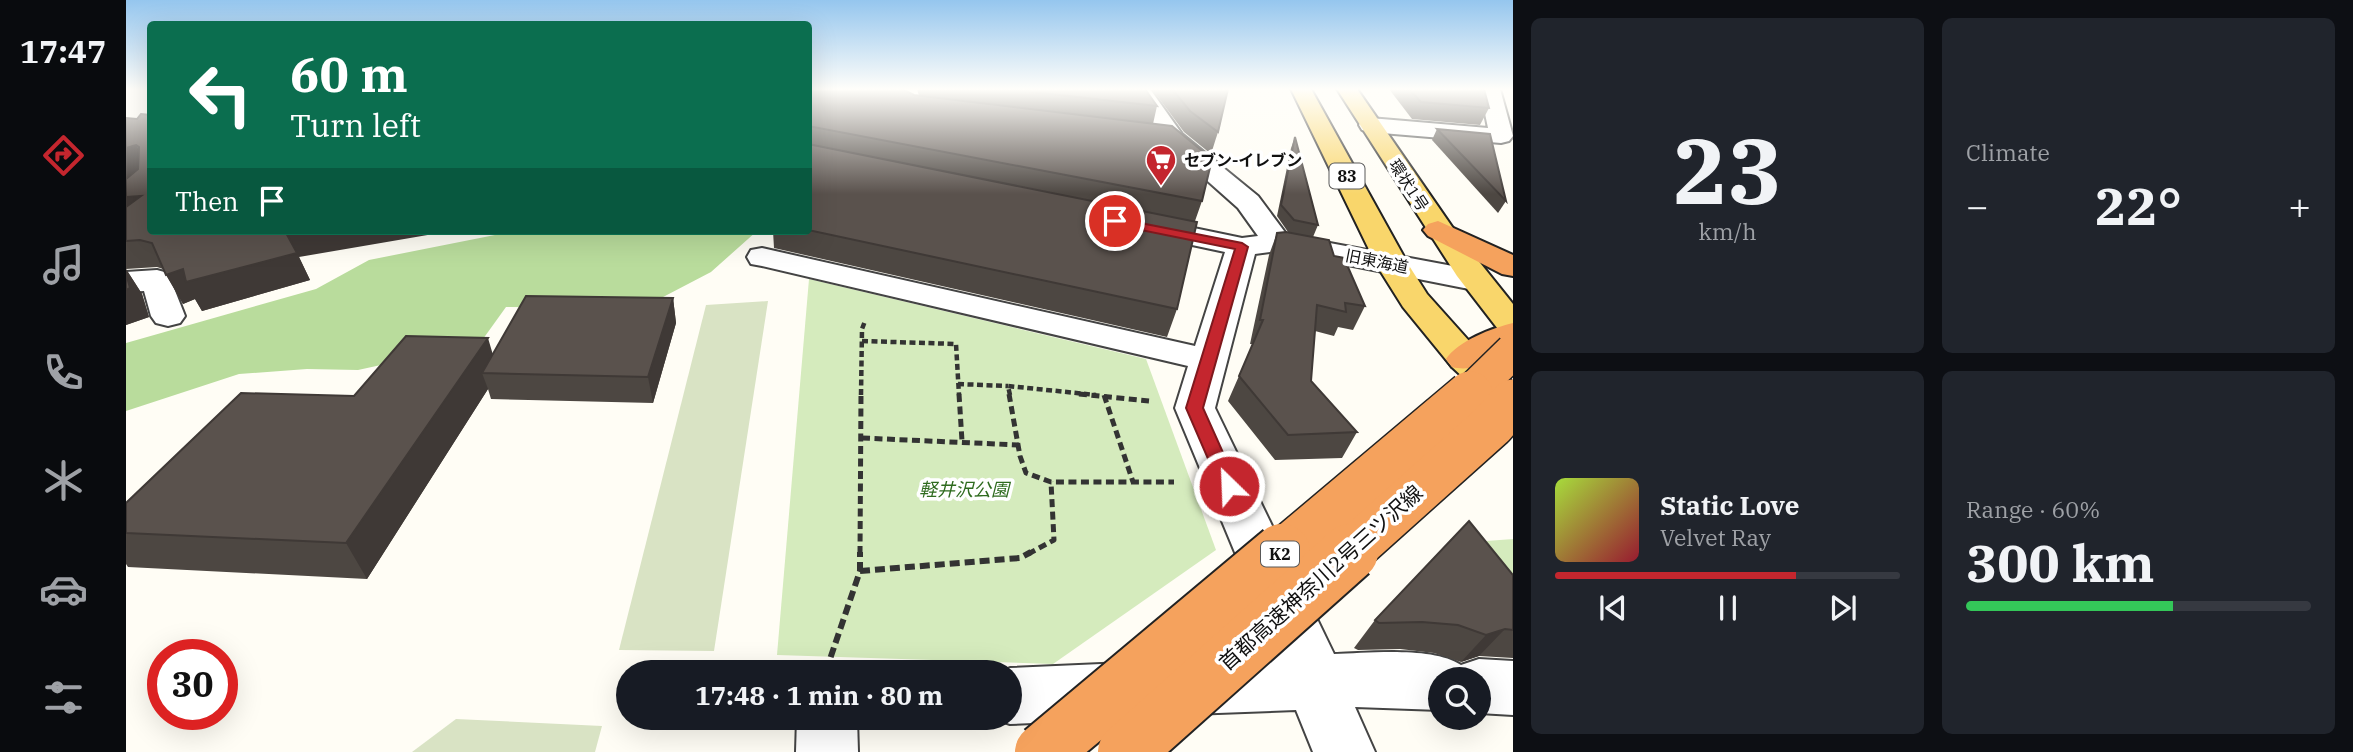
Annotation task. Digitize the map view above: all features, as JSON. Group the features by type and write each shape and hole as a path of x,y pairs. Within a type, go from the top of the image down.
{"highway":[{"path":"1438,230 1513,267"},
{"path":"1465,359 1513,334"},
{"name":"K2","path":"1043,752 1457,407 1513,351"},
{"name":"首都高速神奈川2号三ツ沢線","path":"1126,752 1492,425 1513,401"}],"main road":[{"name":"83","path":"1319,124 1392,264 1415,300 1465,359 1513,401"},
{"name":"環状1号","path":"1370,125 1474,280"},
{"name":"83","path":"1474,280 1513,326"}],"street":[{"path":"1155,124 1161,138 1248,202 1259,244 1209,360 1195,408 1304,649 1314,683 1343,752"},
{"path":"1370,125 1501,136 1498,124"},
{"name":"旧東海道","path":"1121,222 1392,264 1474,280"},
{"path":"762,257 1209,360"},
{"path":"126,282 157,280 168,316"},
{"path":"1022,695 1381,679 1428,682"},
{"path":"1491,686 1513,688"},
{"path":"827,730 827,752"}],"path":[{"path":"830,660 860,571 862,329 869,309"},
{"path":"862,341 956,344 962,441"},
{"path":"958,384 1008,386 1138,399"},
{"path":"1008,386 1020,456 1026,473 1051,482 1159,481"},
{"path":"1104,396 1133,482"},
{"path":"862,438 1019,444"},
{"path":"860,571 1020,558 1054,540 1051,482"}],"green space":[{"path":"495,235 753,235 711,272 642,308 506,307 483,339 436,353 358,370 307,369 239,374 126,411 126,343 316,289 369,260"},
{"name":"軽井沢公園","path":"809,279 1146,359 1216,550 1053,664 1022,663 1022,660 777,655"},
{"path":"768,301 714,651 619,650 706,305"},
{"path":"1513,539 1513,605 1460,543"},
{"path":"456,719 602,726 595,752 412,752"}],"building":[{"path":"126,124 147,124 147,235 287,235 297,253 186,282 183,269 166,275 152,243 126,241 126,207 141,196 126,197 126,179 138,169 139,147 136,145 126,148"},
{"path":"812,124 1172,126 1212,159 1202,201 812,127"},
{"path":"1207,124 1220,124 1218,132"},
{"path":"1437,129 1490,134 1506,201"},
{"path":"1295,137 1318,225 1294,220 1281,205"},
{"path":"812,145 1197,222 1177,309 812,231"},
{"path":"1286,232 1329,240 1334,256 1344,258 1365,306 1345,303 1346,312 1317,305 1311,381 1357,432 1288,435 1239,376 1263,320 1260,320 1277,233"},
{"path":"126,273 130,288 126,290"},
{"path":"526,296 673,298 648,377 482,373"},
{"path":"406,336 488,338 346,543 126,533 126,503 241,393 354,396"},
{"path":"1469,521 1513,575 1513,630 1505,629 1486,635 1458,625 1379,623 1375,620"}],"place":[{"name":"セブン-イレブン","path":"1161,187"}],"route":[{"path":"1115,221 1242,247 1195,408 1229,486"}]}
